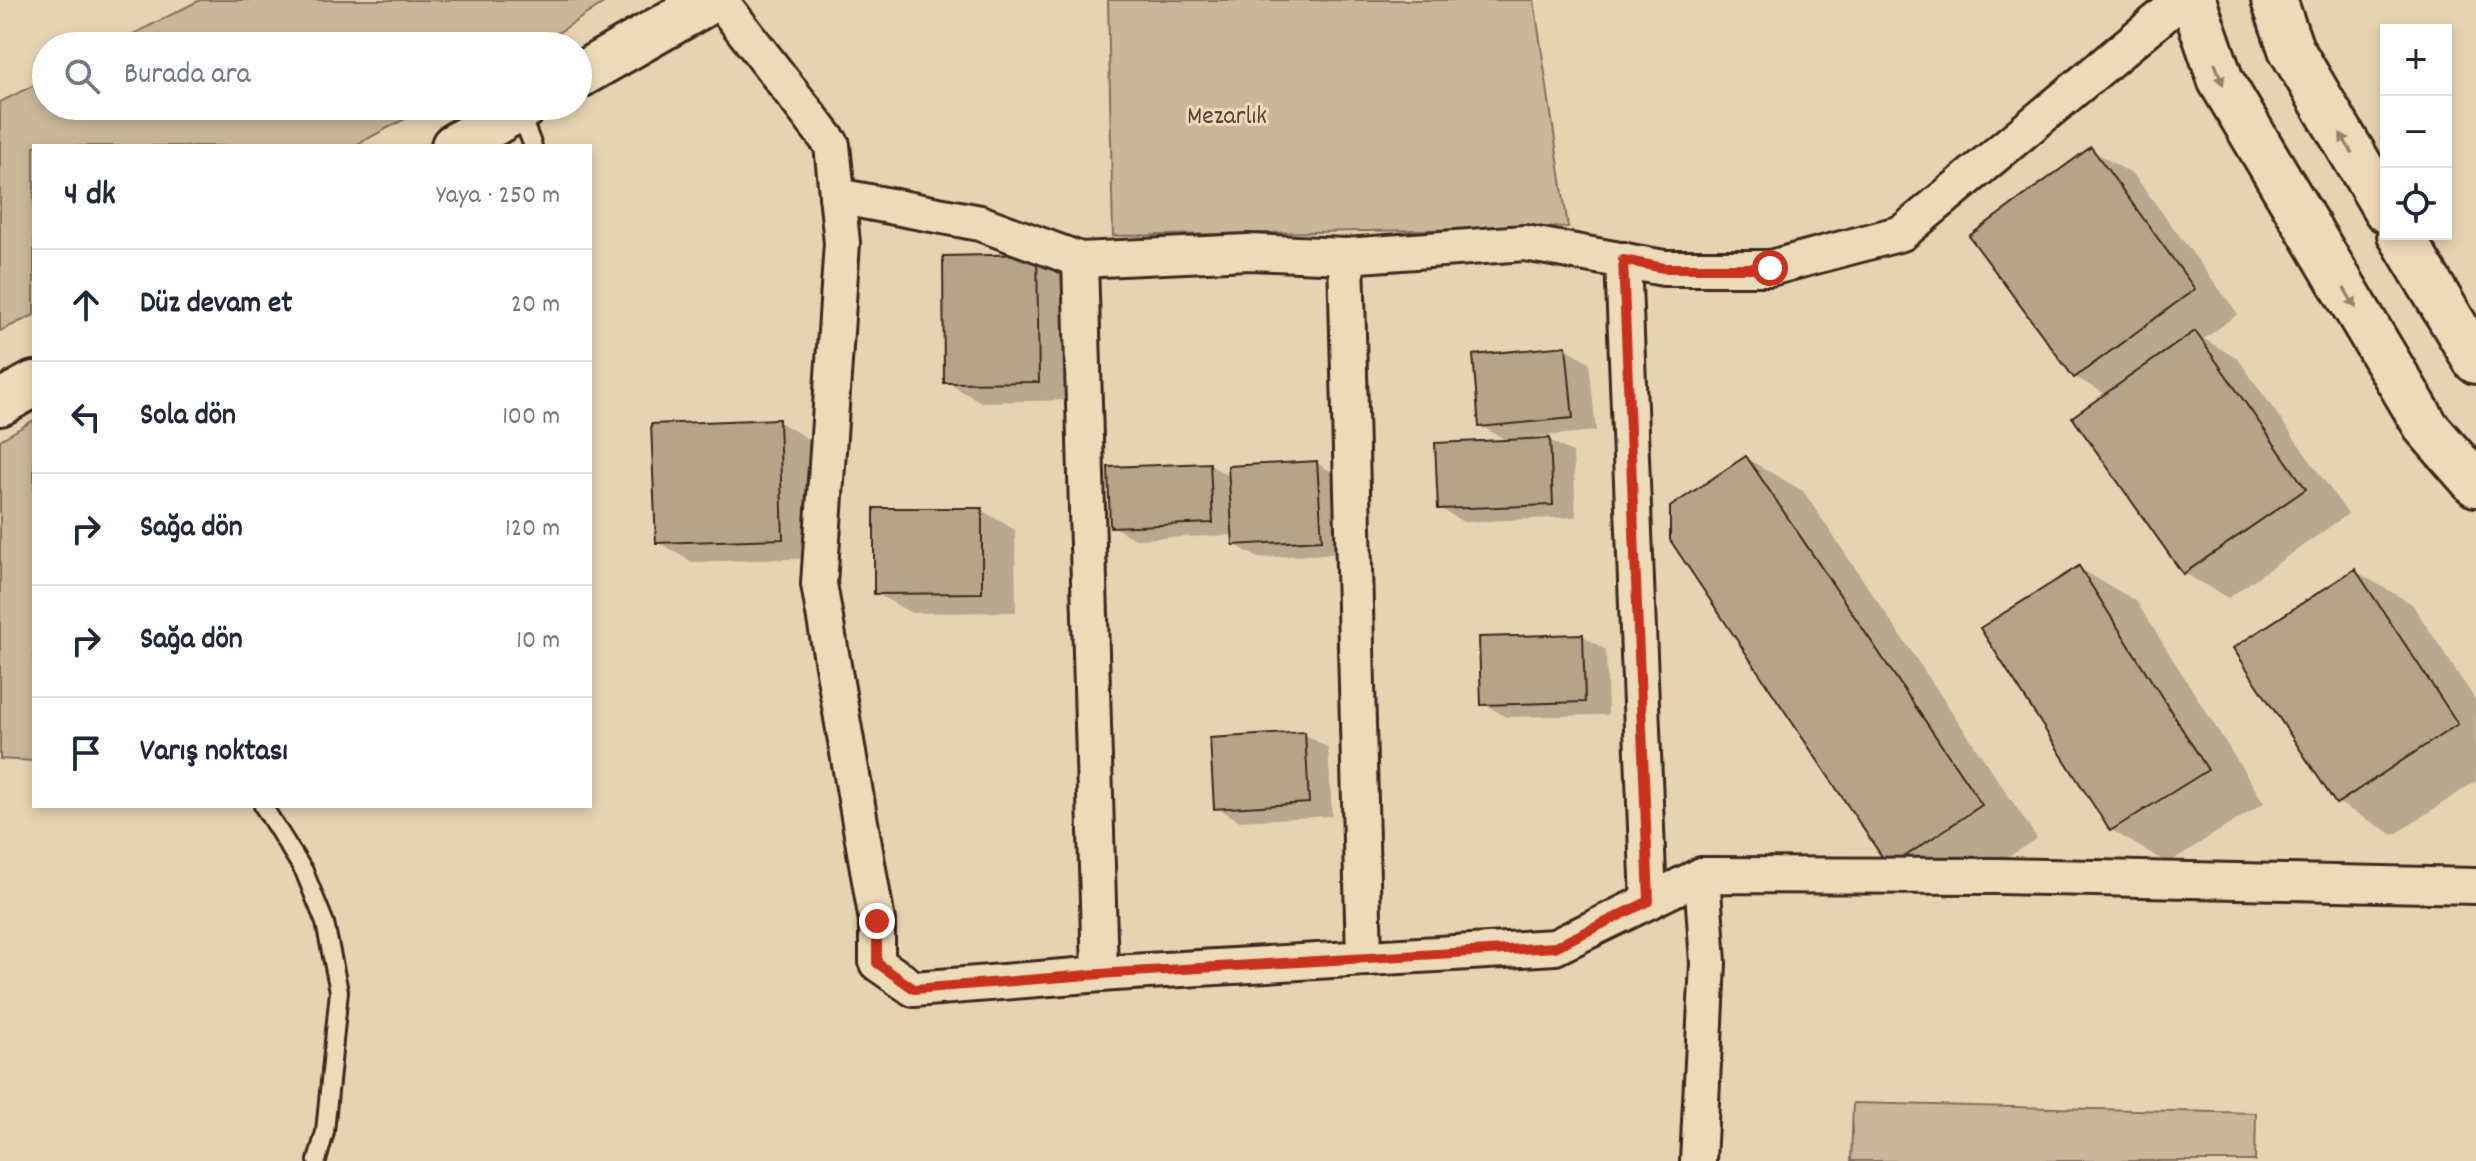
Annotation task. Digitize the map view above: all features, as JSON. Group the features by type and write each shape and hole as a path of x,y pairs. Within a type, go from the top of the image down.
{"main road":[{"path":"592,68 711,0"},
{"path":"2193,0 2221,81 2427,428 2476,484"},
{"path":"2274,0 2291,49 2380,200"},
{"path":"460,144 525,121"},
{"path":"2404,240 2476,361"},
{"path":"0,403 32,385"}],"street":[{"path":"720,0 832,145 842,243 819,584 877,921 877,963 914,989 1100,974 1555,947 1702,875 2014,876 2476,886"},
{"path":"837,196 980,223 1080,260 1248,252 1346,256 1525,243 1664,268 1770,268 1902,233 2182,0"},
{"path":"1346,256 1364,958"},
{"path":"1080,260 1100,974"},
{"path":"1623,260 1649,901"},
{"path":"1698,1161 1708,963 1702,875"}],"lane":[{"path":"264,808 304,871 325,923 339,991 325,1132 317,1161"}],"green space":[{"path":"200,0 608,0 559,32 137,32"},
{"name":"Mezarlık","path":"1108,0 1534,0 1568,227 1113,236"},
{"path":"32,86 32,120 403,120 358,144 32,144 32,316 0,331 0,102"},
{"path":"32,421 32,761 0,759 0,440"},
{"path":"1853,1103 2256,1113 2255,1161 1851,1161"}],"building":[{"path":"2091,147 2195,289 2074,378 1969,236"},
{"path":"1037,254 1039,382 944,383 943,256"},
{"path":"2195,331 2306,489 2183,574 2072,417"},
{"path":"1566,346 1573,418 1479,427 1473,355"},
{"path":"779,419 783,539 656,543 651,424"},
{"path":"1550,438 1553,505 1438,509 1435,443"},
{"path":"1746,456 1982,805 1889,867 1670,540 1670,507"},
{"path":"1317,461 1322,540 1233,545 1228,466"},
{"path":"1210,463 1213,523 1110,527 1108,467"},
{"path":"874,508 982,508 982,593 874,594"},
{"path":"2079,566 2208,770 2110,831 1980,628"},
{"path":"2355,569 2458,724 2336,804 2233,648"},
{"path":"1583,634 1585,702 1481,705 1479,637"},
{"path":"1305,732 1309,803 1214,809 1210,738"}],"route":[{"path":"877,921 877,963 914,989 1114,973 1555,947 1649,901 1623,260 1664,268 1770,268"}]}
